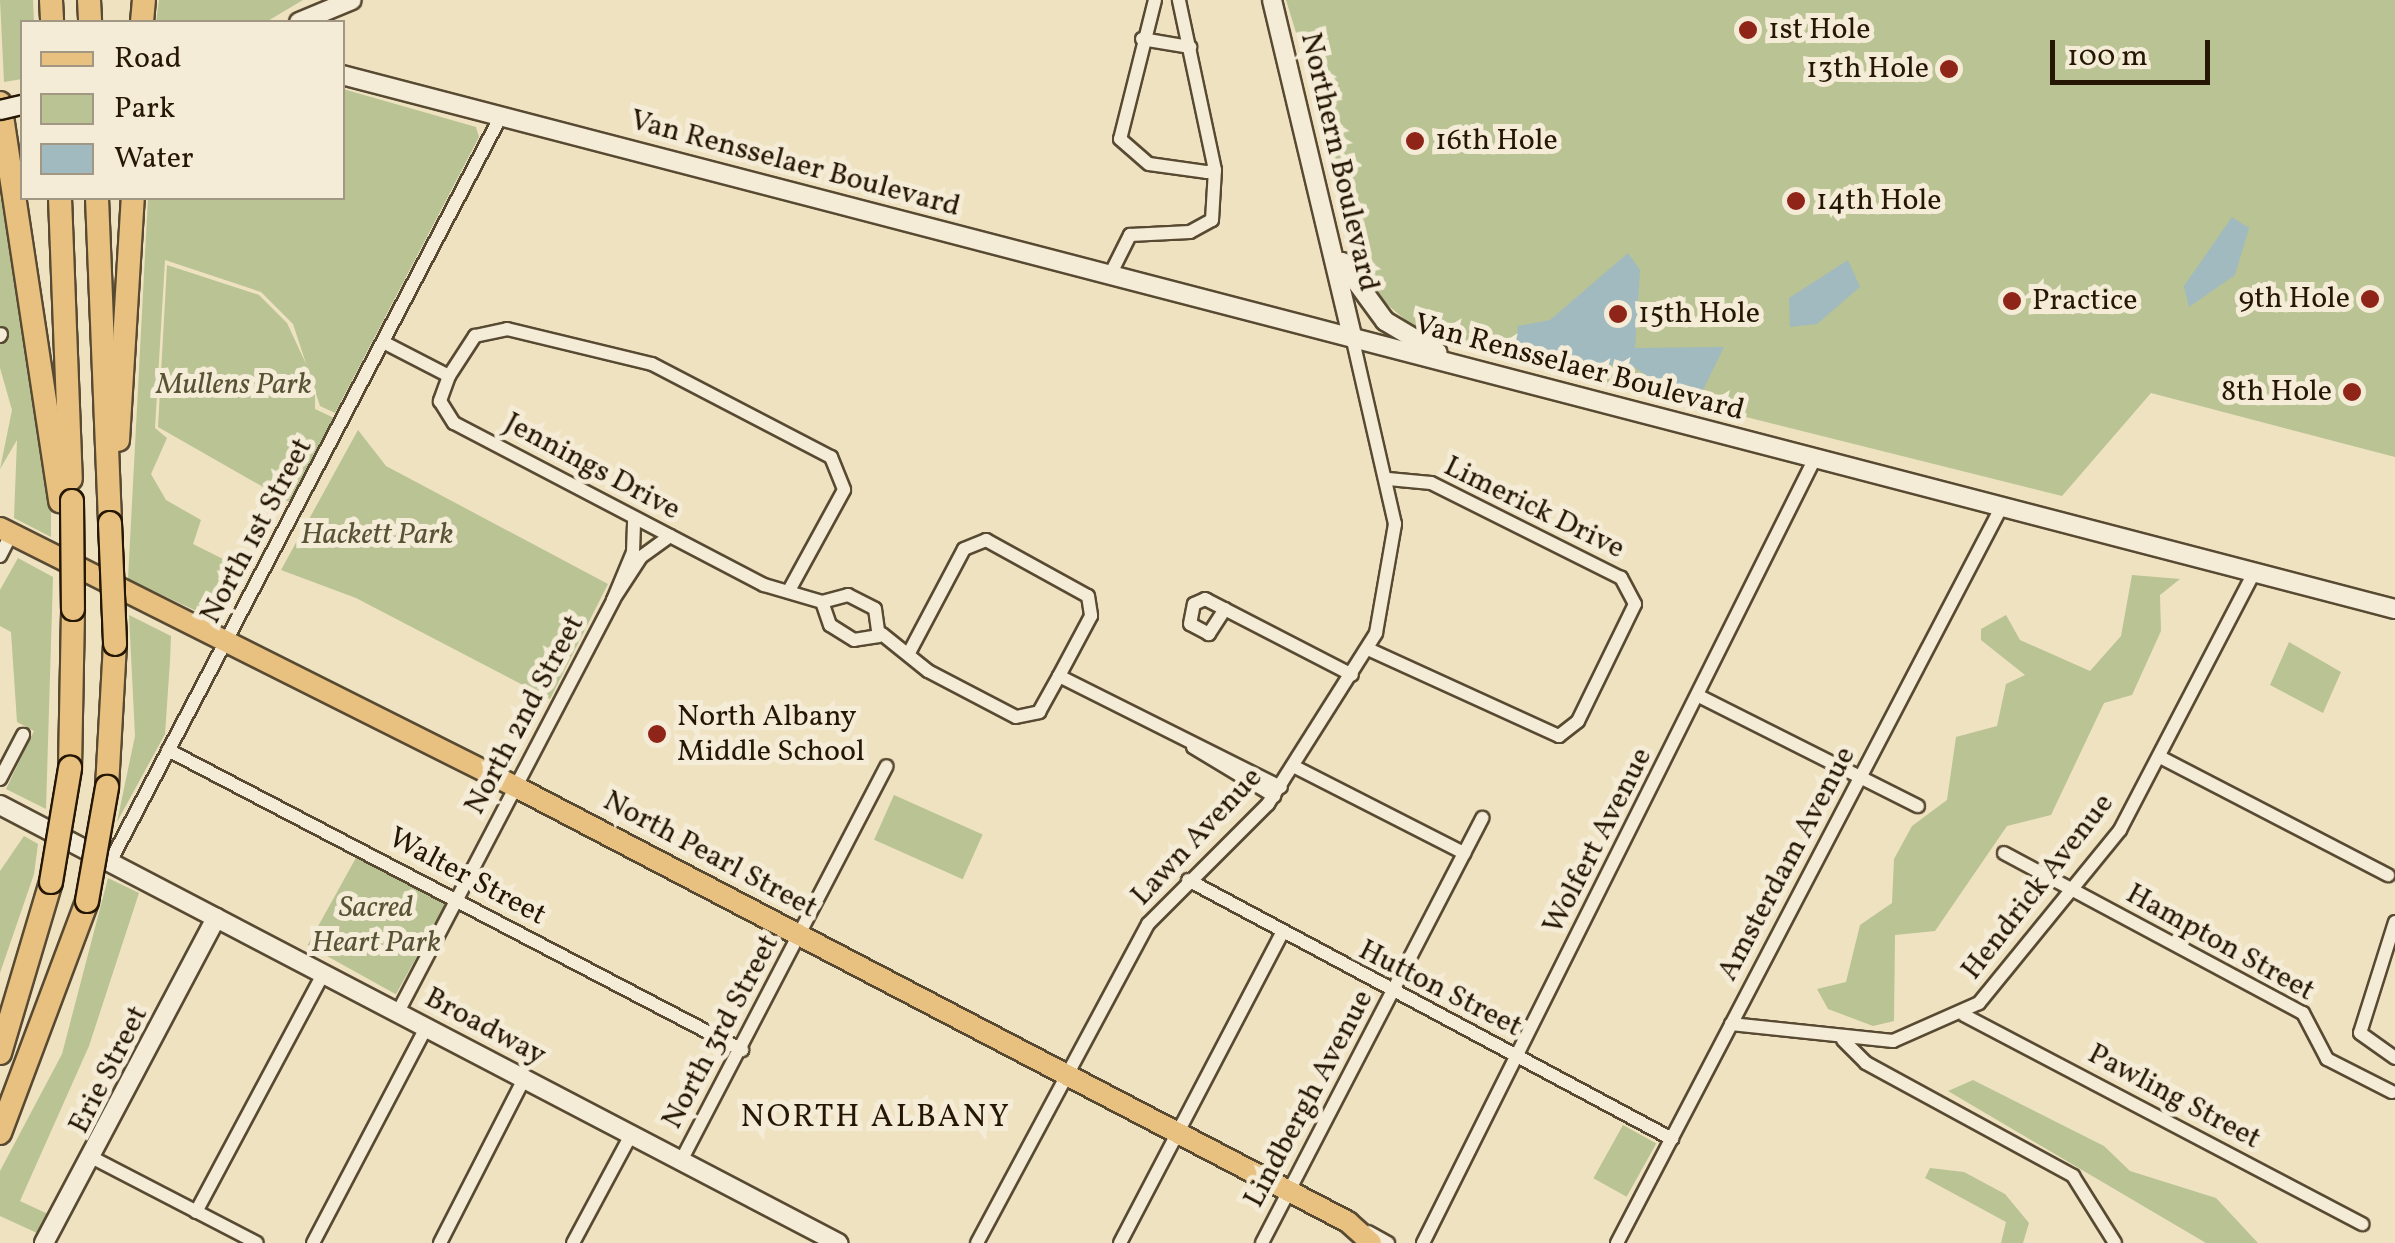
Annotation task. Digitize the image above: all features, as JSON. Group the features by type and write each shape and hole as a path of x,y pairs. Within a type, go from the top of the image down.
{"highway":[{"path":"0,106 66,501"},
{"path":"0,1053 49,892 70,768 73,609 66,501 60,200"},
{"path":"0,1134 39,1046 87,901 108,788 115,644 97,200"},
{"path":"110,498 132,200"},
{"path":"0,1023 49,892"},
{"path":"0,1110 39,1046"}],"main road":[{"name":"North Pearl Street","path":"6,531 516,787 1348,1222"},
{"path":"1348,1222 1371,1243"}],"street":[{"path":"304,20 334,0"},
{"path":"306,20 352,0"},
{"path":"1156,0 1142,39 1121,143 1149,164 1214,170"},
{"path":"1110,275 1130,235 1190,232 1212,220 1214,170 1178,0"},
{"name":"Northern Boulevard","path":"1272,0 1352,337"},
{"path":"1142,39 1190,47"},
{"name":"Van Rensselaer Boulevard","path":"345,76 2395,609"},
{"name":"North 1st Street","path":"110,862 501,116"},
{"path":"1322,205 1347,273 1377,312 1454,363"},
{"path":"385,343 449,376 470,340 506,329 652,364 831,457 844,490 791,587"},
{"name":"Lawn Avenue","path":"977,1243 1148,924 1278,792 1368,649 1394,569 1388,479 1352,337"},
{"name":"Jennings Drive","path":"449,376 440,401 450,420 764,585 791,587 822,602 844,637 882,634"},
{"name":"Wolfert Avenue","path":"1423,1243 1814,460"},
{"name":"Limerick Drive","path":"1368,649 1559,736 1578,721 1634,604 1628,583 1605,570 1431,484 1388,479"},
{"name":"Amsterdam Avenue","path":"1617,1243 2001,508"},
{"name":"North 2nd Street","path":"398,1012 613,600 632,552 634,518"},
{"path":"0,556 6,531"},
{"name":"North 2nd Street","path":"613,600 642,557 670,536"},
{"path":"910,652 964,549 986,540 1088,596 1091,616 1059,676 1278,792"},
{"name":"Hendrick Avenue","path":"1731,1024 1843,1040 1904,1039 1964,1015 2073,892 2160,757 2254,573"},
{"name":"Jennings Drive","path":"822,602 842,595 867,602 882,634 910,652 928,671 1020,718 1039,712 1059,676"},
{"path":"1225,609 1352,675"},
{"path":"1698,696 1918,806"},
{"path":"0,779 23,735"},
{"name":"Walter Street","path":"168,750 742,1050"},
{"path":"2160,757 2388,875"},
{"name":"North 3rd Street","path":"681,1162 888,766"},
{"path":"1295,767 1464,853"},
{"name":"Broadway","path":"0,805 838,1243"},
{"name":"Lindbergh Avenue","path":"1262,1243 1482,818"},
{"name":"Hampton Street","path":"2004,853 2303,1012 2327,1058 2392,1092"},
{"name":"Hutton Street","path":"1188,880 1282,935 1672,1139"},
{"name":"Erie Street","path":"44,1243 94,1160 216,918"},
{"path":"2395,922 2360,1033 2395,1058"},
{"path":"1120,1243 1282,935"},
{"path":"196,1212 323,974"},
{"name":"Pawling Street","path":"1964,1015 2362,1224"},
{"path":"313,1243 426,1028"},
{"path":"1843,1040 1880,1071 2073,1176 2115,1243"},
{"path":"440,1243 524,1079"},
{"path":"573,1243 631,1135"},
{"path":"94,1160 257,1243"},
{"name":"North Pearl Street","path":"1348,1222 1388,1243"}],"green space":[{"path":"0,0 33,0 34,20 20,20 20,79 4,82"},
{"path":"159,0 303,0 269,20 156,20"},
{"path":"1286,0 2395,0 2395,457 2151,393 2062,496 1426,337 1377,296"},
{"path":"345,90 476,127 479,137 335,413 320,406 293,324 261,292 165,260 155,428 167,438 151,474 166,500 201,520 193,544 233,564 205,615 128,579 148,200 345,200"},
{"path":"0,194 51,489 51,537 14,518 17,440 0,469 12,410 0,368"},
{"name":"Mullens Park","path":"167,265 259,295 287,323 315,383 315,409 334,418 291,503 158,427"},
{"name":"Hackett Park","path":"358,430 386,466 608,584 550,699 356,598 281,570"},
{"path":"18,558 53,577 46,809 6,789 34,731 17,722 11,632 0,626 0,590"},
{"path":"2132,575 2180,579 2160,595 2161,631 2132,695 2104,703 2051,815 2007,826 1935,931 1895,935 1894,1021 1873,1026 1828,1009 1817,989 1846,982 1860,925 1892,903 1894,859 1912,826 1947,800 1956,737 1997,726 2006,684 2025,675 1981,640 1981,629 2006,615 2020,640 2090,671 2121,636"},
{"path":"129,615 171,636 170,661 165,734 117,822 135,736"},
{"path":"2289,642 2341,672 2323,713 2270,685"},
{"path":"894,795 983,834 963,879 874,840"},
{"path":"24,836 38,844 34,874 0,973 0,871"},
{"name":"Sacred Heart Park","path":"357,856 445,905 396,994 308,945"},
{"path":"108,878 139,893 89,1046 20,1201 48,1214 37,1233 0,1216 0,1171 62,1054"},
{"path":"1973,1080 2104,1146 2130,1171 2216,1198 2258,1243 2206,1243 1948,1091"},
{"path":"1623,1125 1656,1143 1627,1197 1593,1178"},
{"path":"1930,1168 1964,1172 2005,1194 2029,1223 2023,1243 2001,1243 2006,1222 1925,1178"}],"water":[{"path":"2232,217 2249,228 2235,275 2189,307 2184,286"},
{"path":"1628,253 1640,270 1635,348 1724,347 1702,392 1665,388 1631,365 1579,365 1516,345 1518,326 1550,320"},
{"path":"1848,260 1860,287 1817,324 1790,327 1789,298"}],"place":[{"name":"1st Hole","path":"1748,30"},
{"name":"13th Hole","path":"1949,69"},
{"name":"16th Hole","path":"1415,141"},
{"name":"14th Hole","path":"1796,201"},
{"name":"9th Hole","path":"2370,299"},
{"name":"Practice","path":"2012,301"},
{"name":"15th Hole","path":"1618,314"},
{"name":"8th Hole","path":"2352,392"},
{"name":"North Albany Middle School","path":"657,734"}],"district":[{"name":"NORTH ALBANY","path":"876,1118"}]}
